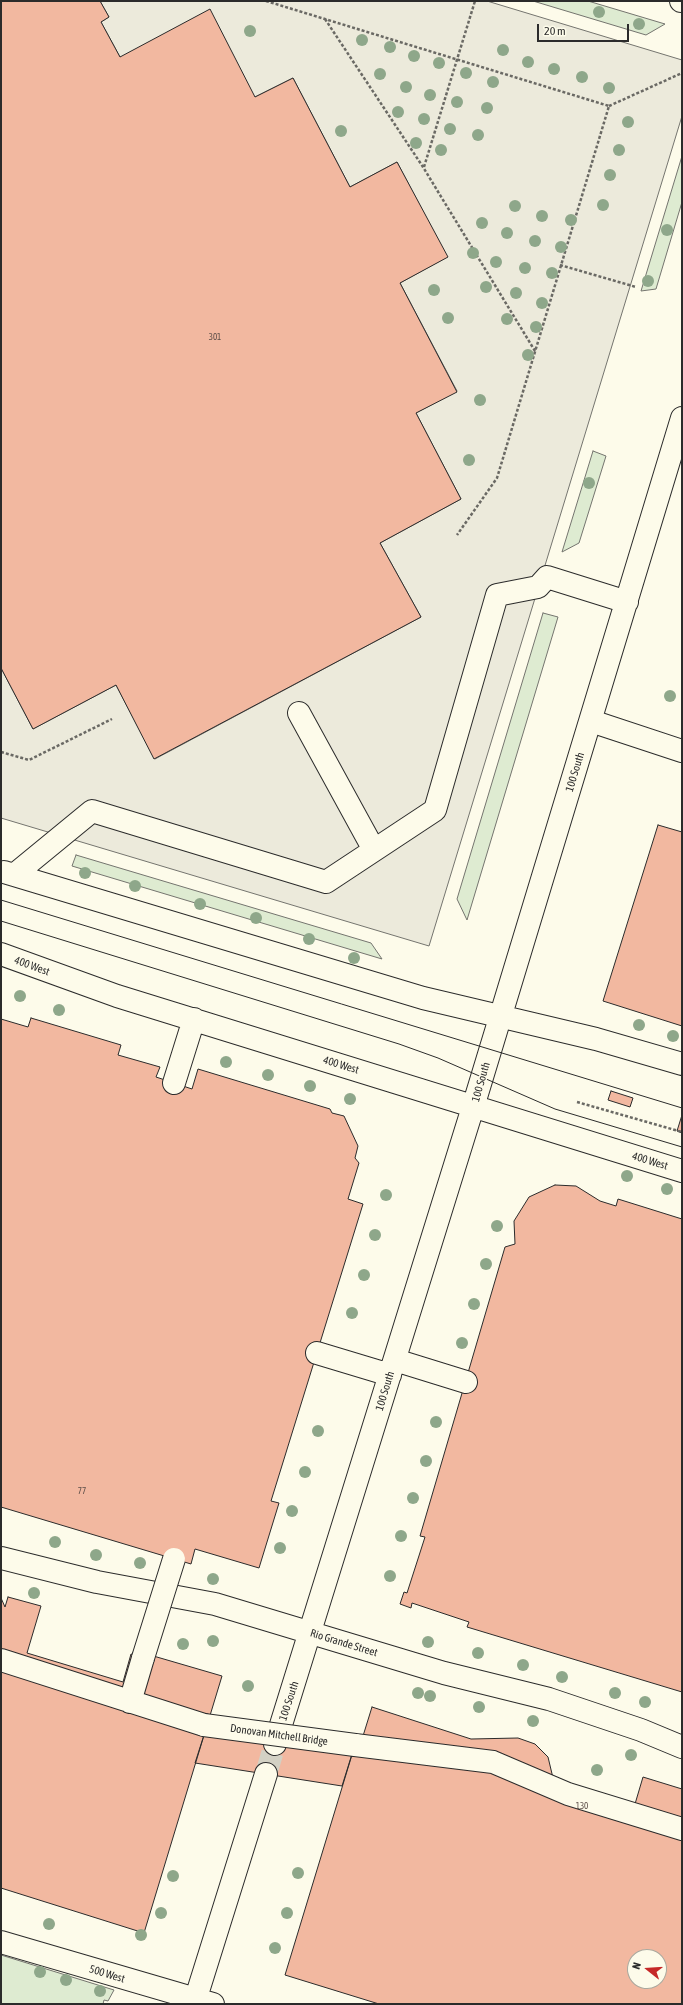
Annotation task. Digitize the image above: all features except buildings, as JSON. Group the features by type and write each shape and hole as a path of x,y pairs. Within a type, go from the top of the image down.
{"street":[{"name":"100 South","path":"275,1744 311,1633 473,1107 682,418"},
{"path":"8,873 92,811 326,882 435,810 497,595 538,587 547,578 627,602"},
{"path":"299,713 374,850"},
{"path":"591,721 682,751"},
{"path":"8,873 423,998 500,1018 596,1039 682,1064"},
{"name":"400 West","path":"1,954 117,996 682,1171"},
{"path":"174,1083 194,1019"},
{"path":"317,1353 466,1382"},
{"name":"Rio Grande Street","path":"1,1558 97,1582 215,1604 444,1673 549,1699 641,1730 682,1748"},
{"path":"130,1702 174,1558"},
{"name":"Donovan Mitchell Bridge","path":"1,1660 204,1725 493,1762 568,1794 682,1829"},
{"path":"201,2002 266,1774"},
{"name":"500 West","path":"1,1942 201,2002"}],"path":[{"path":"266,1 609,106 682,72"},
{"path":"423,167 475,1"},
{"path":"325,19 423,167 535,351"},
{"path":"456,535 497,478 609,106"},
{"path":"560,266 636,287"},
{"path":"1,752 29,760 112,719"},
{"path":"577,1102 682,1132"}],"green space":[{"path":"533,1 588,1 665,24 646,35"},
{"path":"682,156 682,202 656,289 641,291"},
{"path":"593,451 606,456 579,543 562,552"},
{"path":"543,613 558,617 467,920 457,899"},
{"path":"76,855 371,943 382,959 72,866"},
{"path":"1,1955 114,1990 108,2001 104,2000 103,2004 1,2004"}],"shaded area":[{"path":"100,1 487,1 682,60 682,116 429,946 1,818 1,668 33,729 116,685 155,759 421,617 380,543 461,499 416,413 457,391 400,283 447,257 397,162 350,187 293,78 255,97 120,57 101,22 109,17"}],"tunnel":[{"path":"266,1774 275,1744"}],"tram line":[{"path":"1,900 682,1108"},
{"path":"1,921 399,1044 438,1058 555,1109 682,1147"}]}
